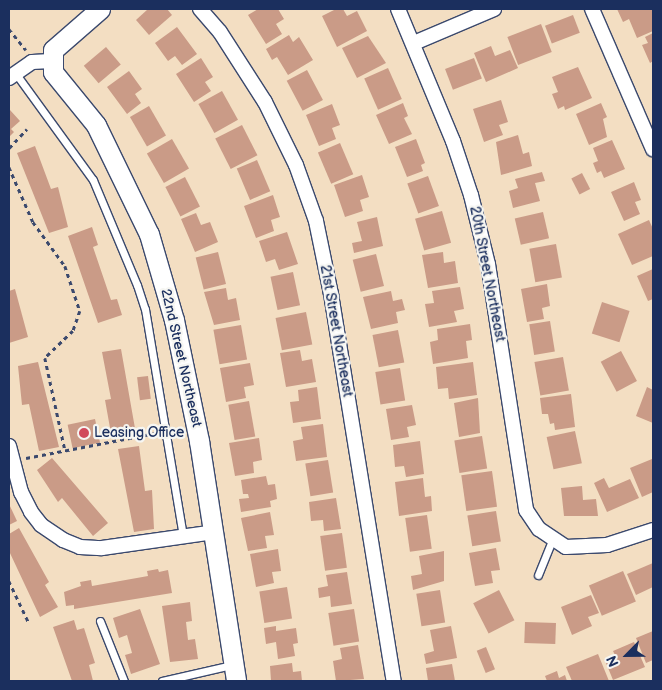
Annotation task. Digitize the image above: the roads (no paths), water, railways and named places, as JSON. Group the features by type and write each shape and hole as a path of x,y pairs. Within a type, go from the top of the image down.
{"street":[{"path":"12,76 32,62 51,61 52,50 100,9"},
{"name":"21st Street Northeast","path":"200,9 220,32 265,102 296,165 316,221 331,294 394,681"},
{"name":"20th Street Northeast","path":"398,9 414,43 471,195 488,264 514,418 523,499 531,520 552,540"},
{"path":"414,43 494,9"},
{"path":"592,9 653,149"},
{"name":"22nd Street Northeast","path":"51,61 53,72 96,125 149,234 174,320 214,532 235,673"},
{"path":"9,446 21,492 31,512 41,525 63,540 80,546 102,548 214,532"},
{"path":"552,540 566,547 594,547 653,530"}],"lane":[{"path":"12,76 94,180 126,254 145,309 183,537"},
{"path":"538,575 552,540"},
{"path":"100,621 124,681"},
{"path":"162,681 235,673"}],"place":[{"name":"Leasing Office","path":"84,433"}]}
